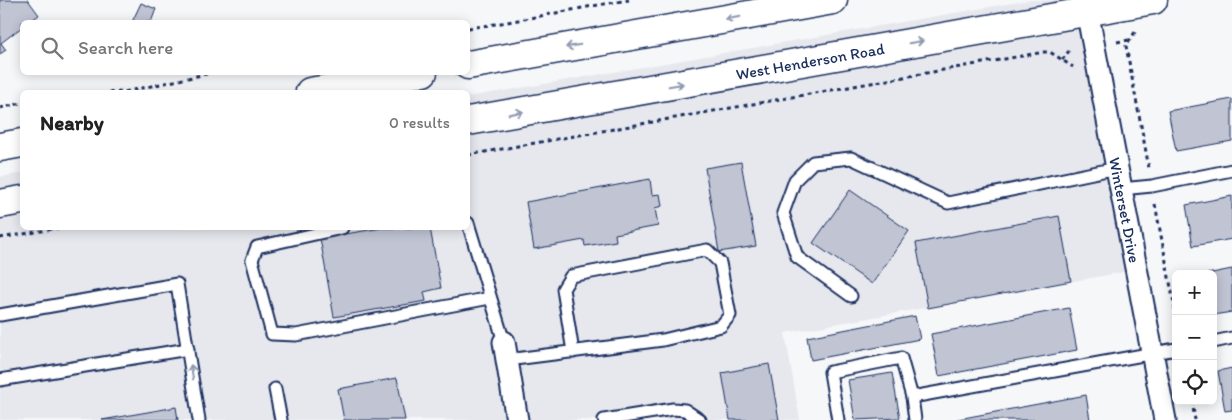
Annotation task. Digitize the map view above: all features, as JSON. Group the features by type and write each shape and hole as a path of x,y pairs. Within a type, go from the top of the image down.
{"main road":[{"path":"470,65 833,0"},
{"name":"West Henderson Road","path":"470,121 1086,6 1153,0"},
{"path":"321,90 406,75"},
{"path":"0,147 20,143"},
{"path":"0,204 20,200"}],"street":[{"name":"Winterset Drive","path":"1086,6 1165,420"},
{"path":"505,351 517,420"}],"lane":[{"path":"851,296 797,257 783,213 794,180 813,162 851,158 948,203 1117,168"},
{"path":"1121,189 1152,186 1232,170"},
{"path":"333,230 257,247 252,260 272,334 296,335 490,298"},
{"path":"470,230 505,351 573,352 663,340 720,326 730,315 720,263 707,250 571,276 563,289 573,352"},
{"path":"0,315 177,284 199,420"},
{"path":"1217,341 1232,338"},
{"path":"0,380 188,348"},
{"path":"912,397 1172,350"},
{"path":"838,420 830,372 901,358 912,397 915,420"},
{"path":"275,389 280,420"},
{"path":"604,420 673,409 684,410 700,420"}],"path":[{"path":"470,28 501,24 567,10 630,0"},
{"path":"1142,28 1134,33 1126,46 1172,293"},
{"path":"470,155 1044,52 1050,52 1073,66 1075,76"},
{"path":"133,90 200,75"},
{"path":"0,108 20,103"},
{"path":"0,238 47,230"},
{"path":"1193,405 1195,420"}],"shaded area":[{"path":"1030,0 1091,0 1141,269 785,333 800,420 0,420 0,177 20,173 20,230 470,230 470,97"}],"building":[{"path":"0,0 28,0 39,15 32,20 20,20 20,29 1,43 6,50 0,54"},
{"path":"141,3 156,9 152,20 133,20"},
{"path":"1232,99 1232,141 1176,151 1168,111"},
{"path":"741,162 756,246 719,252 705,168"},
{"path":"650,179 652,195 660,194 662,206 655,208 658,226 615,234 616,241 585,246 584,240 534,249 526,202"},
{"path":"850,190 909,231 872,284 813,243"},
{"path":"1232,196 1232,239 1193,246 1186,205"},
{"path":"1059,216 1071,281 928,308 916,243"},
{"path":"370,230 430,230 441,288 424,292 426,301 334,317 320,238"},
{"path":"1232,269 1232,312 1217,314 1217,272"},
{"path":"1069,308 1077,350 939,376 931,334"},
{"path":"915,316 920,339 811,360 807,337"},
{"path":"769,364 779,420 730,420 722,373"},
{"path":"1232,368 1232,410 1225,411 1218,371"},
{"path":"892,373 900,418 855,420 848,380"},
{"path":"397,378 405,420 344,420 338,389"},
{"path":"1086,395 1090,420 953,420"},
{"path":"176,407 178,420 102,420"}]}
